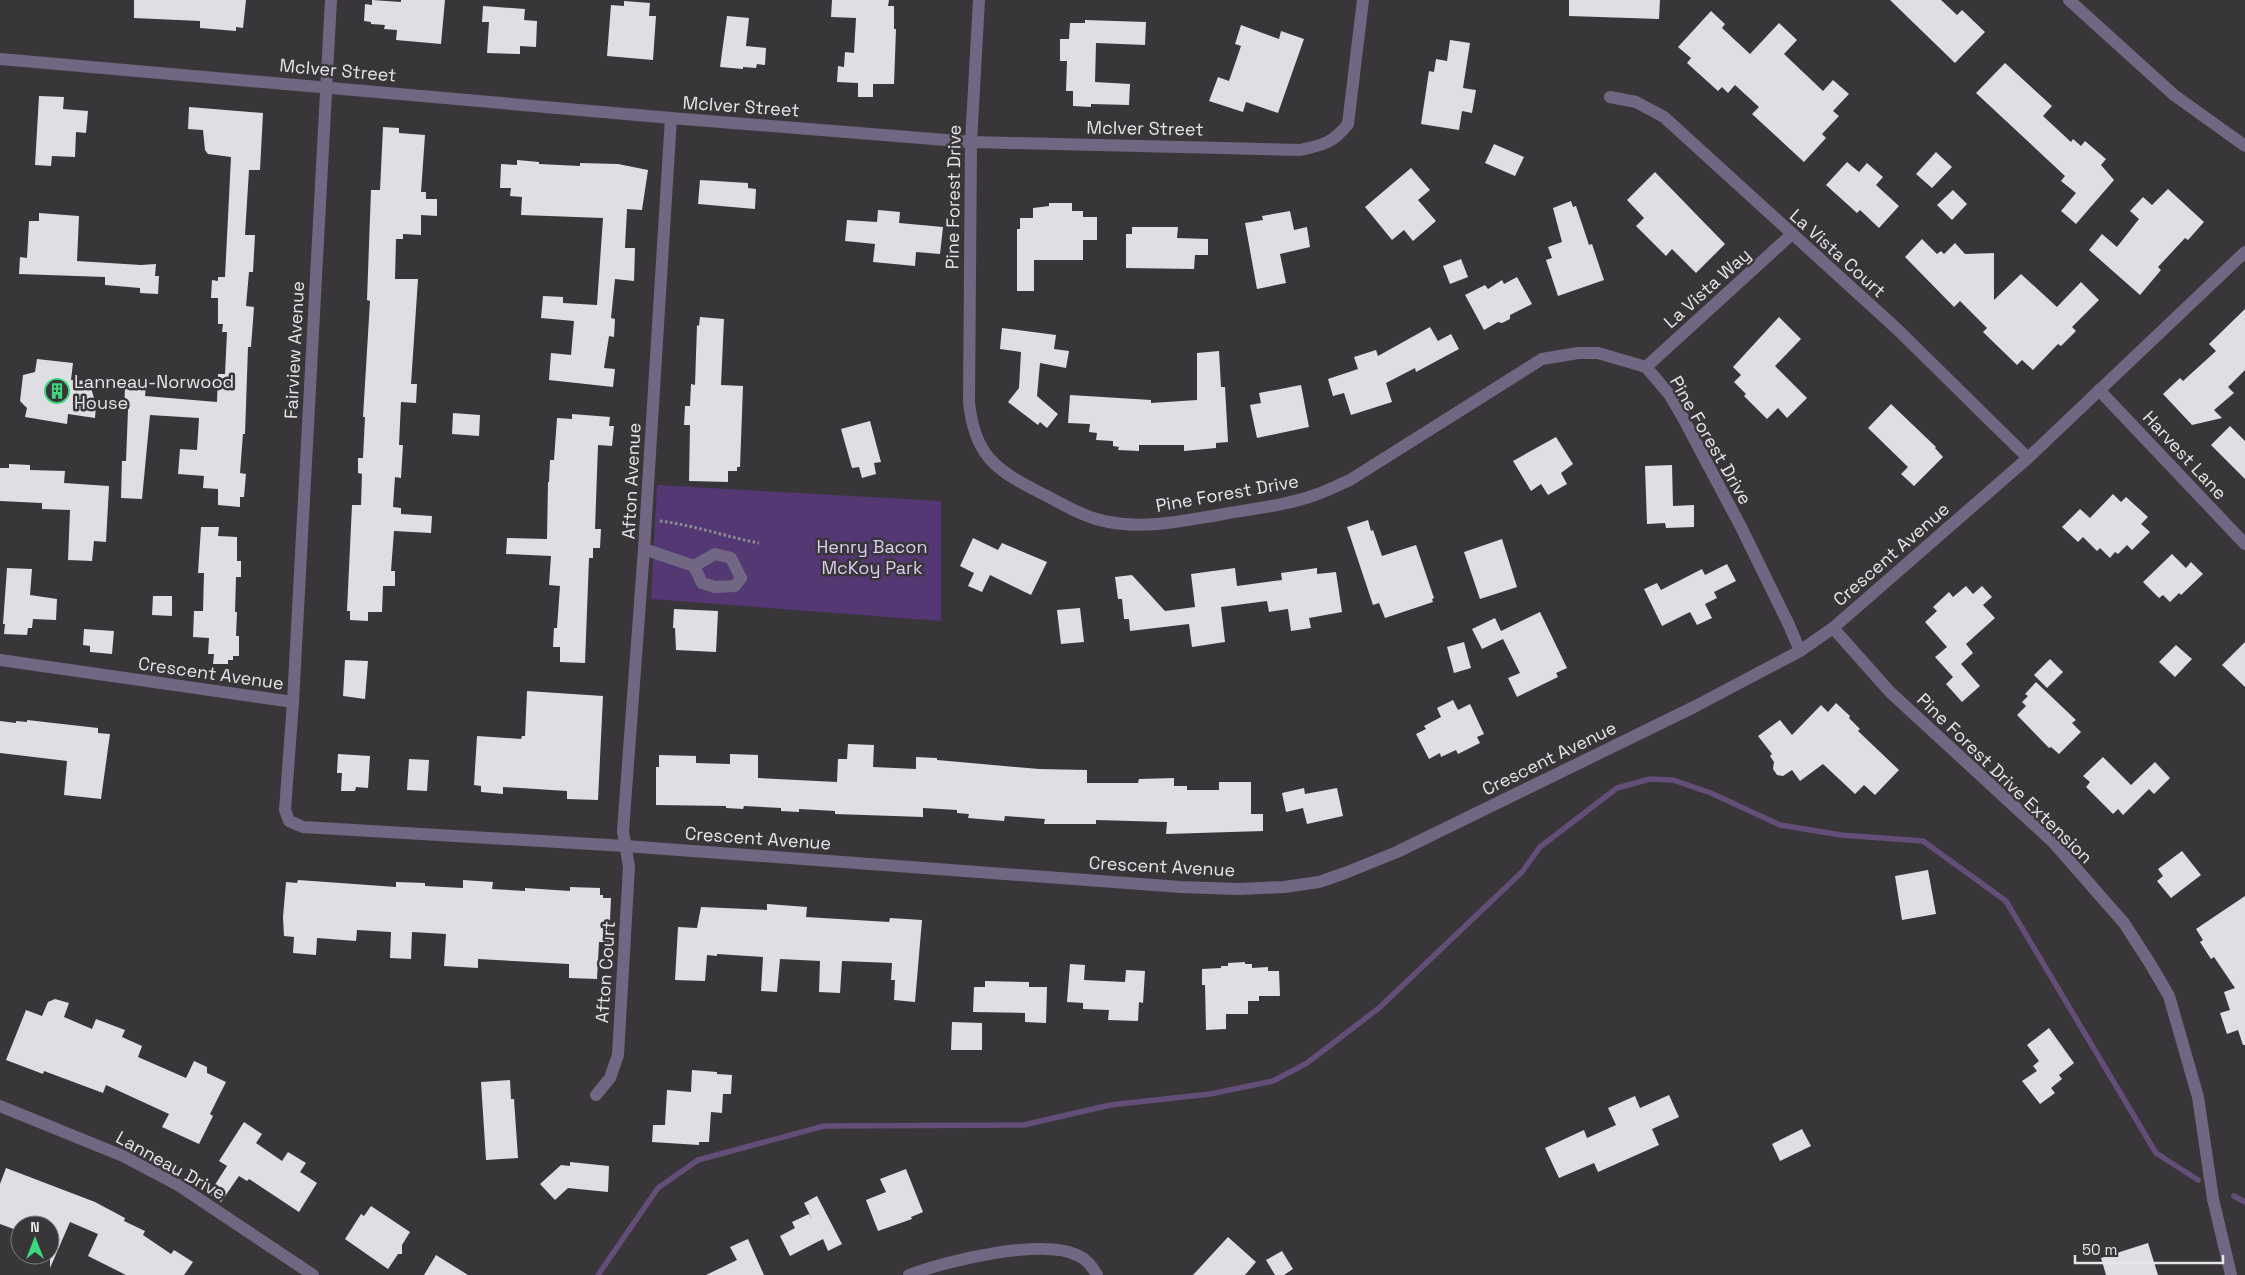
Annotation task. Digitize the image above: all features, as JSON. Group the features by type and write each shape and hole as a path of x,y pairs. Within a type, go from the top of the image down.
{"street":[{"name":"Fairview Avenue","path":"293,702 331,0"},
{"name":"Pine Forest Drive","path":"979,0 971,142 968,384 971,420 975,435 986,454 1009,477 1088,516 1108,522 1135,525 1169,524 1289,502 1316,495 1350,480 1542,358 1578,353 1598,353 1646,367 1669,394 1741,528 1800,651"},
{"name":"McIver Street","path":"0,59 671,118 971,142 1300,150 1324,145 1339,136 1348,124 1363,0"},
{"path":"2069,0 2174,95 2245,146"},
{"name":"La Vista Court","path":"1610,97 1636,102 1664,117 1897,329 2028,458"},
{"name":"Afton Avenue","path":"625,846 624,831 671,118"},
{"name":"La Vista Way","path":"1646,367 1792,234"},
{"name":"Crescent Avenue","path":"0,660 293,702 285,810 289,822 303,827 625,846 1181,887 1257,888 1284,887 1319,882 1397,852 1694,707 1800,651 1833,628 2028,458 2245,252"},
{"name":"Harvest Lane","path":"2099,390 2245,544"},
{"path":"644,549 694,566"},
{"name":"Pine Forest Drive Extension","path":"1833,628 1890,692 2053,842 2124,922 2147,958 2169,996 2198,1097 2213,1199 2231,1275"},
{"name":"Afton Court","path":"596,1095 610,1078 618,1055 629,867 625,846"},
{"name":"Lanneau Drive","path":"0,1106 123,1156 162,1177 234,1220 313,1275"},
{"path":"909,1275 931,1266 986,1254 1025,1250 1060,1251 1078,1255 1090,1264 1098,1275"}],"path":[{"path":"655,520 690,524 737,539 759,543"}],"green space":[{"name":"Henry Bacon McKoy Park","path":"657,485 941,501 941,621 651,599"}],"building":[{"path":"134,0 246,0 243,28 236,27 236,31 200,28 200,21 134,18"},
{"path":"372,0 401,2 401,0 445,0 441,44 396,40 397,30 384,29 385,25 371,24 371,22 364,21 365,4 372,5"},
{"path":"832,0 889,0 888,6 894,6 894,29 896,29 894,84 873,84 873,97 858,97 858,83 837,82 838,66 844,67 845,52 854,53 856,18 831,17"},
{"path":"1569,0 1660,0 1659,19 1569,16"},
{"path":"1890,0 1941,0 1957,15 1962,10 1985,32 1955,63"},
{"path":"624,1 650,3 649,16 656,16 653,60 607,56 611,5 624,6"},
{"path":"483,6 525,9 524,20 537,21 536,47 520,46 520,54 487,53 489,22 482,22"},
{"path":"1711,11 1725,24 1722,28 1750,54 1779,23 1797,40 1784,54 1823,91 1833,80 1849,94 1833,111 1839,116 1822,134 1826,138 1804,162 1752,114 1759,107 1735,85 1728,93 1722,87 1718,91 1687,63 1691,58 1678,47"},
{"path":"727,16 749,18 746,46 766,48 765,65 757,64 756,68 743,67 743,69 720,67"},
{"path":"1085,20 1146,22 1145,45 1096,43 1095,82 1130,84 1129,105 1091,104 1091,107 1073,106 1073,91 1066,91 1067,61 1060,61 1060,39 1069,39 1070,23 1085,23"},
{"path":"1241,25 1279,39 1281,31 1304,39 1278,113 1246,102 1243,112 1209,101 1218,77 1229,81 1241,46 1235,44"},
{"path":"1450,40 1470,43 1463,88 1476,90 1472,113 1462,111 1459,130 1421,124 1429,71 1434,72 1436,59 1447,61"},
{"path":"2005,63 2052,106 2043,116 2071,142 2073,139 2081,146 2085,141 2106,159 2101,165 2114,180 2076,224 2061,211 2076,193 2061,181 2065,176 1976,93"},
{"path":"39,96 64,97 63,109 88,111 86,133 76,132 75,157 52,156 51,166 35,165"},
{"path":"189,107 263,113 260,170 249,170 245,235 255,235 253,272 249,272 246,306 254,307 251,347 248,347 245,434 243,434 240,473 246,474 244,497 240,497 240,507 218,505 218,489 203,488 204,476 178,474 180,449 197,450 199,418 150,415 142,499 121,498 122,461 126,461 128,410 124,410 125,388 130,388 130,384 146,385 145,396 217,402 218,374 225,374 227,332 222,332 223,324 218,324 218,298 211,298 212,280 218,281 218,277 225,277 231,157 208,154 205,150 203,130 188,129"},
{"path":"383,127 399,128 399,133 425,135 421,192 426,192 426,199 437,199 437,216 421,215 421,235 403,234 403,239 396,239 395,279 418,279 411,384 417,384 416,403 401,402 399,445 403,445 401,478 395,477 393,507 401,508 401,514 432,516 431,533 394,531 391,571 395,571 395,586 383,586 382,612 368,612 368,621 350,620 350,611 347,611 352,505 361,505 362,474 358,473 358,458 363,458 365,417 363,417 370,301 367,300 371,190 380,190"},
{"path":"1494,144 1524,157 1515,176 1485,163"},
{"path":"1936,152 1952,167 1932,188 1916,174"},
{"path":"517,160 539,162 539,164 580,166 580,163 618,164 648,170 642,210 627,209 625,248 635,248 634,281 615,279 611,318 615,319 614,337 609,336 604,368 615,369 613,387 549,380 551,353 571,355 574,321 541,318 543,296 563,297 563,303 597,305 603,218 521,215 522,197 510,196 511,188 500,188 501,164 517,165"},
{"path":"1847,162 1859,172 1867,163 1883,177 1876,185 1899,206 1879,228 1860,210 1857,213 1826,185"},
{"path":"1411,168 1430,190 1418,200 1436,221 1413,241 1404,230 1392,240 1365,207"},
{"path":"1655,172 1725,244 1696,273 1672,249 1666,256 1636,226 1644,218 1627,200"},
{"path":"700,180 748,183 748,188 756,189 755,209 698,204"},
{"path":"2168,189 2204,222 2188,240 2185,238 2158,267 2161,270 2140,295 2089,250 2102,234 2117,247 2139,219 2130,211 2143,197 2152,205"},
{"path":"1953,190 1967,204 1952,220 1937,205"},
{"path":"1571,201 1573,207 1576,206 1589,245 1592,244 1604,280 1558,296 1546,260 1552,258 1548,247 1562,242 1553,208"},
{"path":"1049,203 1072,203 1072,211 1083,211 1083,217 1097,217 1097,240 1083,240 1083,260 1034,260 1034,291 1017,291 1017,229 1020,229 1020,218 1033,218 1033,208 1049,206"},
{"path":"878,210 900,212 899,223 943,227 940,254 916,252 915,266 873,262 875,244 845,241 847,220 877,222"},
{"path":"1290,211 1294,230 1307,227 1310,247 1280,254 1286,283 1257,289 1245,223 1263,220 1262,216"},
{"path":"39,213 79,216 77,261 141,265 156,264 155,276 159,276 158,294 140,293 140,288 105,285 105,277 19,274 20,257 27,258 29,221 39,221"},
{"path":"1132,227 1178,227 1177,238 1208,239 1208,255 1195,255 1194,269 1126,268 1126,234 1132,234"},
{"path":"1922,239 1937,254 1941,251 1944,254 1955,243 1965,254 1994,253 1994,300 2021,274 2057,307 2081,282 2099,300 2072,327 2076,331 2061,346 2058,344 2033,370 2022,360 2017,365 1983,332 1987,328 1960,301 1954,307 1905,257"},
{"path":"1461,259 1468,277 1450,284 1443,266"},
{"path":"1517,277 1532,304 1510,315 1510,319 1502,323 1498,322 1484,330 1465,295 1485,285 1488,289 1502,280 1504,284"},
{"path":"2245,309 2245,370 2228,387 2234,393 2214,410 2222,418 2192,425 2163,394 2180,378 2183,381 2216,351 2209,344"},
{"path":"700,317 724,319 721,385 743,386 740,467 737,467 737,471 728,471 728,482 689,481 690,425 684,425 685,406 690,406 691,384 695,385 697,325 699,326"},
{"path":"1779,317 1801,339 1775,366 1807,398 1787,418 1778,408 1767,419 1744,396 1746,394 1734,382 1741,375 1733,367"},
{"path":"1430,327 1438,341 1451,334 1459,349 1416,372 1415,368 1386,383 1392,402 1351,415 1344,393 1333,396 1328,379 1358,369 1354,357 1376,350 1378,356"},
{"path":"1002,328 1056,335 1054,349 1069,351 1066,368 1040,363 1037,396 1058,414 1047,428 1040,422 1038,425 1008,402 1019,388 1021,352 1000,349"},
{"path":"1219,351 1221,387 1225,387 1228,442 1216,443 1216,448 1184,451 1184,445 1139,445 1139,451 1118,450 1119,447 1113,446 1113,441 1096,440 1097,433 1089,432 1090,424 1068,423 1070,395 1151,400 1151,403 1197,400 1197,353"},
{"name":"Lanneau-Norwood House","path":"37,359 73,363 71,380 89,381 96,405 95,418 68,414 67,424 25,417 27,408 20,401 23,375 35,372"},
{"path":"1301,385 1309,427 1257,438 1250,405 1261,403 1259,393"},
{"path":"1891,404 1936,447 1943,457 1914,486 1901,474 1908,467 1868,428"},
{"path":"453,413 480,415 479,436 452,434"},
{"path":"572,414 610,417 609,426 614,426 612,446 598,445 595,529 601,529 600,548 593,548 593,558 589,558 585,663 560,662 560,647 553,647 554,628 557,628 560,586 549,585 551,556 506,554 507,538 547,539 548,482 550,460 554,460 557,418 572,419"},
{"path":"870,421 881,462 874,463 876,474 862,478 859,467 852,468 841,429"},
{"path":"2230,426 2245,441 2245,479 2211,445"},
{"path":"1556,437 1573,464 1561,473 1567,484 1548,495 1541,484 1531,491 1513,461"},
{"path":"9,464 30,465 30,470 65,471 64,483 109,486 106,542 94,541 92,561 68,560 70,510 42,509 42,503 0,501 0,468 9,468"},
{"path":"1672,465 1673,506 1694,505 1694,527 1666,528 1665,523 1647,524 1645,466"},
{"path":"2113,494 2121,502 2126,497 2148,517 2141,524 2150,532 2132,550 2127,545 2118,554 2115,552 2110,558 2100,548 2097,551 2083,537 2078,542 2062,527 2080,509 2090,518"},
{"path":"1368,520 1382,556 1416,545 1434,598 1432,599 1433,602 1385,618 1379,603 1373,605 1347,527"},
{"path":"201,527 219,527 218,536 237,537 237,561 241,561 241,577 236,577 235,612 237,612 236,636 239,636 239,656 233,656 233,660 228,660 228,664 213,664 214,654 208,654 209,638 193,637 194,611 203,611 204,573 198,573"},
{"path":"973,538 998,550 1002,543 1047,562 1031,595 990,575 982,592 968,586 974,573 960,566"},
{"path":"1502,539 1517,587 1480,599 1464,552"},
{"path":"2172,554 2186,568 2191,562 2203,574 2181,595 2179,593 2170,602 2163,595 2159,598 2143,582"},
{"path":"1727,564 1736,581 1714,592 1717,598 1705,604 1712,618 1697,625 1690,612 1662,626 1644,589 1657,583 1661,590 1702,569 1705,575"},
{"path":"7,568 32,569 30,595 57,599 56,620 33,619 32,628 28,628 27,635 4,634"},
{"path":"1235,568 1237,586 1282,580 1281,573 1317,568 1317,574 1336,572 1342,612 1309,618 1311,628 1291,631 1288,609 1269,612 1267,601 1221,607 1225,642 1192,647 1189,624 1130,631 1129,619 1124,619 1122,599 1118,599 1115,577 1132,575 1165,611 1195,607 1191,574"},
{"path":"1966,586 1973,594 1982,586 1992,597 1983,605 1995,618 1966,644 1973,653 1961,664 1980,686 1962,702 1946,684 1953,677 1935,657 1947,647 1925,622 1937,611 1933,607 1949,592 1953,597"},
{"path":"153,596 172,596 172,616 152,615"},
{"path":"1080,608 1084,642 1061,644 1057,610"},
{"path":"674,609 718,611 716,652 676,650 675,628 673,628"},
{"path":"1540,612 1567,668 1556,673 1558,677 1517,697 1508,678 1520,673 1503,639 1482,649 1472,629 1495,618 1501,631"},
{"path":"84,629 114,631 112,654 90,652 90,646 83,645"},
{"path":"1464,642 1471,668 1454,673 1447,647"},
{"path":"2245,642 2245,687 2222,665"},
{"path":"2176,645 2192,659 2175,677 2159,662"},
{"path":"2050,659 2063,672 2047,688 2034,675"},
{"path":"345,660 368,661 365,699 343,696"},
{"path":"2036,682 2076,720 2072,723 2081,732 2059,754 2051,747 2049,748 2017,715 2026,706 2022,702 2028,696 2025,694"},
{"path":"527,691 603,696 598,800 567,799 567,791 503,787 503,794 481,792 481,786 474,785 477,736 521,739 522,736 525,736"},
{"path":"1453,700 1458,710 1470,704 1484,734 1477,737 1480,743 1458,754 1456,750 1441,757 1440,753 1429,759 1416,734 1426,729 1424,726 1441,717 1437,708"},
{"path":"1836,703 1850,716 1849,718 1860,729 1858,731 1899,770 1875,795 1864,785 1855,794 1823,764 1800,781 1792,770 1783,776 1777,775 1773,769 1774,762 1770,756 1772,754 1758,736 1780,720 1792,735 1821,705 1828,712"},
{"path":"27,720 98,728 98,733 110,734 101,799 64,795 67,761 0,753 0,721 16,723 16,721 27,722"},
{"path":"848,744 874,745 873,767 916,769 916,757 1039,769 1087,770 1087,783 1138,783 1139,779 1174,778 1174,786 1187,786 1187,790 1219,790 1219,782 1251,782 1251,814 1263,814 1263,831 1166,834 1167,822 1096,820 1096,824 1044,824 1045,819 1005,816 1004,821 968,818 969,814 957,813 957,810 923,808 923,817 835,814 835,811 799,809 799,812 781,811 781,808 744,806 743,809 726,808 726,806 656,805 656,767 659,767 659,755 696,756 696,763 730,764 730,754 758,755 758,778 837,782 838,759 847,759"},
{"path":"338,754 370,756 368,788 356,787 355,791 341,791 342,773 337,773"},
{"path":"2103,757 2131,785 2155,762 2170,778 2154,794 2149,789 2123,815 2118,809 2113,814 2086,787 2090,782 2083,776"},
{"path":"409,759 429,760 427,791 407,790"},
{"path":"1304,788 1305,794 1337,788 1343,816 1307,824 1303,808 1286,812 1282,793"},
{"path":"2182,851 2201,875 2171,898 2157,881 2163,876 2158,869"},
{"path":"1928,870 1936,914 1902,920 1895,876"},
{"path":"298,880 396,887 396,882 425,883 425,886 463,888 463,880 493,882 492,889 525,891 525,888 570,891 570,887 600,888 600,895 603,895 603,898 611,898 609,942 599,942 597,979 569,978 569,964 478,959 478,968 444,966 446,934 412,932 411,959 390,958 391,932 357,930 356,941 317,938 316,955 293,953 294,937 284,936 283,917 286,882 297,883"},
{"path":"2245,896 2245,1045 2243,1045 2238,1030 2227,1034 2220,1013 2230,1010 2224,992 2235,988 2214,957 2211,959 2200,942 2203,940 2196,929"},
{"path":"767,904 807,907 806,917 889,922 890,918 922,920 915,1002 894,1000 895,980 891,980 892,963 842,961 840,993 819,992 820,961 780,959 777,992 761,991 763,957 707,955 705,981 675,980 678,927 697,928 701,907 767,910"},
{"path":"1245,962 1245,964 1252,964 1252,968 1268,967 1268,971 1279,971 1280,996 1259,996 1259,1001 1248,1001 1248,1014 1226,1014 1226,1029 1206,1030 1205,985 1202,985 1202,969 1221,968 1221,966 1228,966 1228,963"},
{"path":"1070,964 1085,965 1084,980 1125,982 1126,970 1145,971 1143,1003 1139,1002 1138,1021 1108,1020 1109,1010 1083,1009 1083,1003 1067,1002"},
{"path":"985,981 1029,982 1029,987 1047,987 1046,1023 1025,1022 1025,1013 973,1012 974,987 985,987"},
{"path":"55,999 69,1003 64,1017 92,1029 96,1019 125,1030 122,1037 142,1046 138,1057 186,1078 194,1061 207,1067 207,1073 226,1082 210,1114 213,1116 199,1144 162,1127 169,1114 106,1085 103,1093 44,1071 43,1074 6,1060 26,1010 42,1016 48,1002"},
{"path":"952,1022 982,1023 982,1050 951,1050"},
{"path":"2049,1028 2074,1063 2059,1075 2062,1079 2051,1088 2055,1093 2040,1104 2022,1081 2037,1071 2033,1066 2039,1061 2027,1045"},
{"path":"692,1070 732,1075 731,1094 723,1094 722,1113 711,1112 709,1142 699,1142 699,1145 652,1142 653,1125 665,1125 667,1090 691,1092"},
{"path":"510,1080 511,1099 514,1099 518,1158 486,1160 481,1082"},
{"path":"1669,1095 1679,1117 1652,1129 1659,1145 1598,1172 1594,1163 1559,1178 1545,1148 1584,1130 1587,1138 1616,1125 1608,1108 1635,1096 1640,1108"},
{"path":"244,1122 262,1134 256,1143 282,1161 288,1152 306,1163 300,1172 317,1183 299,1212 249,1179 247,1181 239,1176 221,1202 209,1194 227,1166 219,1161"},
{"path":"1802,1129 1811,1146 1780,1161 1772,1144"},
{"path":"570,1162 609,1166 608,1192 568,1188 555,1200 540,1184 561,1165 570,1166"},
{"path":"6,1168 95,1202 125,1218 124,1221 145,1231 143,1235 171,1254 174,1250 193,1262 184,1275 126,1275 88,1256 98,1234 70,1222 60,1245 60,1215 10,1215 10,1228 0,1224 0,1184"},
{"path":"906,1169 923,1212 911,1217 912,1219 878,1231 866,1200 886,1192 880,1179"},
{"path":"817,1196 842,1244 828,1251 823,1239 790,1256 780,1236 795,1228 792,1222 809,1214 812,1219 804,1203"},
{"path":"371,1206 410,1232 402,1245 402,1254 398,1254 388,1269 345,1239 361,1214 364,1216"},
{"path":"1228,1237 1256,1262 1245,1275 1193,1275"},
{"path":"748,1239 764,1275 706,1275 737,1260 730,1247"},
{"path":"2148,1243 2158,1275 2106,1275 2101,1258"},
{"path":"1282,1251 1293,1269 1284,1275 1275,1275 1266,1260"},
{"path":"436,1255 468,1275 424,1275"}],"waterway":[{"path":"598,1275 658,1188 698,1160 824,1126 1024,1125 1110,1105 1210,1094 1273,1081 1307,1063 1379,1008 1522,872 1540,847 1617,788 1650,779 1673,780 1711,793 1780,825 1841,835 1923,841 2006,901 2156,1153 2198,1180"},
{"path":"2234,1196 2245,1202"}],"place":[{"name":"Lanneau-Norwood House","path":"57,391"}]}
